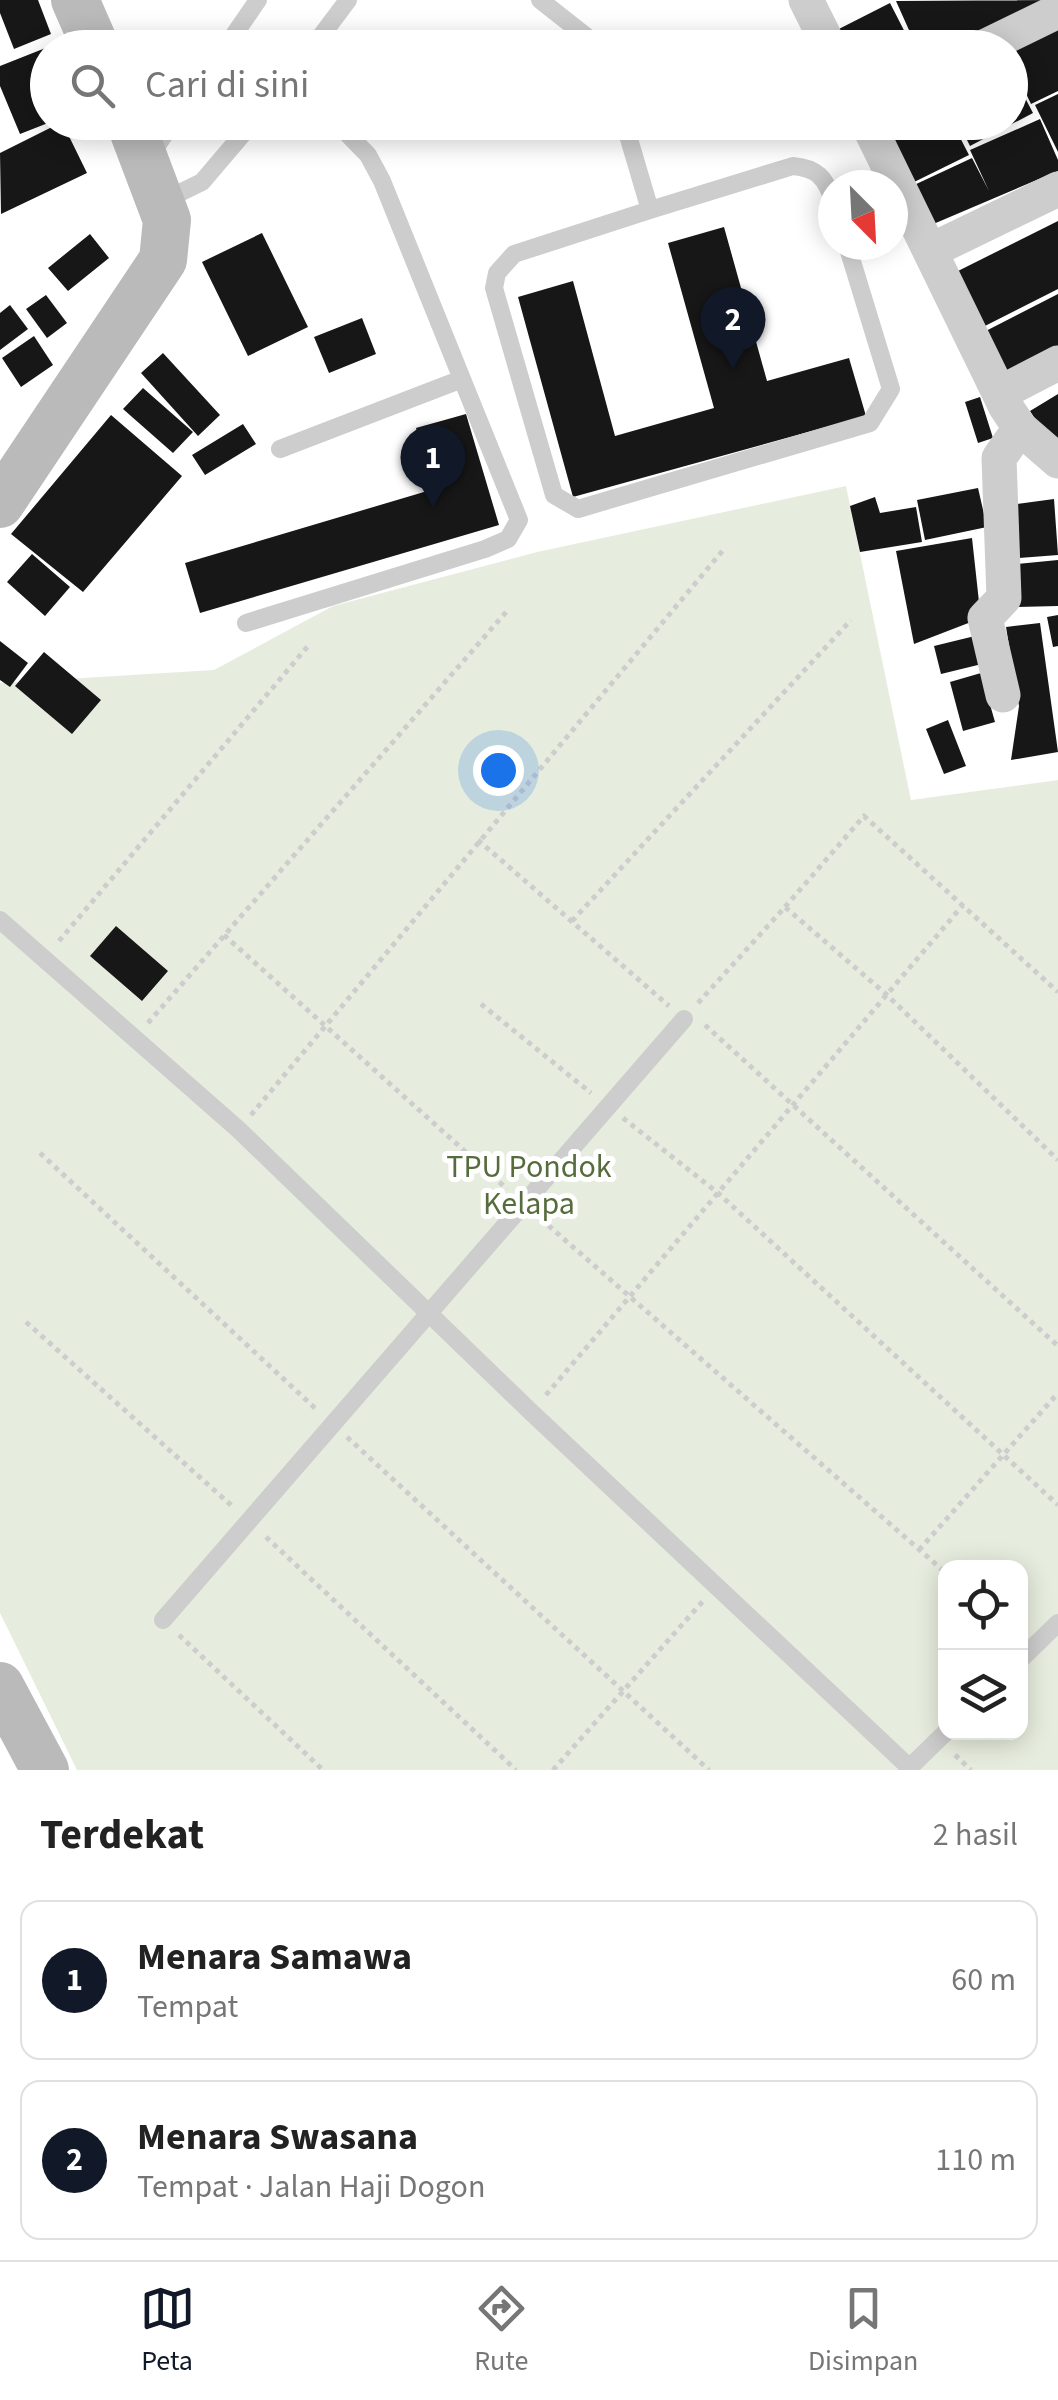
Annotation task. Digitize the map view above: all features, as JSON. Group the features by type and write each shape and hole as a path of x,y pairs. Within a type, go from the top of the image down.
{"street":[{"path":"76,0 88,30"},
{"path":"806,0 821,30"},
{"path":"1018,30 1058,10"},
{"path":"876,140 1020,428 1058,461"},
{"path":"0,504 154,279 167,241 146,162"},
{"path":"930,251 1058,189"},
{"path":"1000,392 1058,363"},
{"path":"1003,695 985,618 1004,598 999,458 1020,428"},
{"path":"0,1686 44,1770"}],"lane":[{"path":"237,30 258,0"},
{"path":"326,30 348,0"},
{"path":"540,0 578,30"},
{"path":"161,140 146,162 202,182 238,140"},
{"path":"246,623 485,548 512,534 519,520 382,181 368,155 353,140"},
{"path":"629,140 650,210"},
{"path":"818,174 812,168 793,166 650,210 514,254 497,273 494,288 554,495 578,509 870,423 891,388 852,260"},
{"path":"280,449 462,378"},
{"path":"0,920 239,1130 908,1769 938,1740"},
{"path":"163,1620 684,1019"},
{"path":"1028,1652 1058,1623"}],"path":[{"path":"239,1130 724,549"},
{"path":"135,1038 507,610"},
{"path":"572,922 850,620"},
{"path":"44,958 308,646"},
{"path":"1058,992 864,816 690,1012 1058,1346"},
{"path":"478,840 684,1019"},
{"path":"531,1412 963,905"},
{"path":"785,907 887,995 1058,1160"},
{"path":"224,935 938,1566"},
{"path":"481,1004 718,1193 1058,1505"},
{"path":"40,1152 709,1770"},
{"path":"26,1322 249,1521 516,1770"},
{"path":"918,1550 1058,1393"},
{"path":"553,1770 716,1586"},
{"path":"163,1620 323,1770"}],"green space":[{"name":"TPU Pondok Kelapa","path":"846,486 911,800 1058,780 1058,1770 77,1770 0,1613 0,683 214,670 333,606 537,552"}],"building":[{"path":"0,0 38,0 49,30 30,30 30,43 14,49 0,13"},
{"path":"1058,0 1000,30 909,30 896,1"},
{"path":"890,3 904,30 837,30"},
{"path":"1058,22 1058,91 1031,104 1028,98 1028,38"},
{"path":"30,54 30,130 20,134 0,86 0,66"},
{"path":"1058,94 1058,152 1035,105"},
{"path":"1040,119 1058,160 1058,171 931,225 912,186 972,158 989,191 970,150 993,140 1028,140 1028,124"},
{"path":"30,138 71,140 87,173 1,214 0,153"},
{"path":"883,140 961,140 969,155 908,185 908,170 898,170"},
{"path":"1058,221 1058,289 977,330 950,275"},
{"path":"724,227 767,381 849,358 866,416 573,497 518,297 573,281 615,436 714,408 668,243"},
{"path":"262,233 308,327 248,356 202,262"},
{"path":"90,234 109,258 68,291 48,268"},
{"path":"1058,294 1058,356 1003,384 978,335"},
{"path":"46,295 67,323 47,338 26,309"},
{"path":"10,305 28,329 0,350 0,313"},
{"path":"362,318 376,354 329,373 314,337"},
{"path":"34,336 53,365 21,387 2,358"},
{"path":"163,353 220,415 198,436 141,373"},
{"path":"143,388 193,432 173,453 123,409"},
{"path":"1058,394 1058,455 1030,411"},
{"path":"980,397 993,438 978,443 965,402"},
{"path":"466,414 499,525 200,613 185,563 434,489 416,428"},
{"path":"111,415 182,476 83,592 11,534"},
{"path":"243,424 256,444 205,475 192,455"},
{"path":"978,488 987,527 925,540 917,500"},
{"path":"875,497 880,513 916,507 922,542 860,552 850,506"},
{"path":"1054,499 1058,555 1019,558 1017,504"},
{"path":"972,538 979,602 971,622 914,644 896,551"},
{"path":"32,554 70,587 45,616 7,582"},
{"path":"1058,560 1058,606 1017,607 1017,564"},
{"path":"1058,615 1058,646 1053,647 1047,617"},
{"path":"1040,623 1058,752 1011,760 1019,706 1006,627"},
{"path":"979,635 986,663 941,674 934,646"},
{"path":"0,641 28,663 10,687 0,680"},
{"path":"44,652 101,700 72,734 15,686"},
{"path":"981,673 995,722 963,731 950,682"},
{"path":"948,720 966,766 944,774 926,729"},
{"path":"116,926 168,971 142,1001 90,956"}],"place":[{"name":"Menara Swasana","path":"733,369"},
{"name":"Menara Samawa","path":"433,507"}]}
